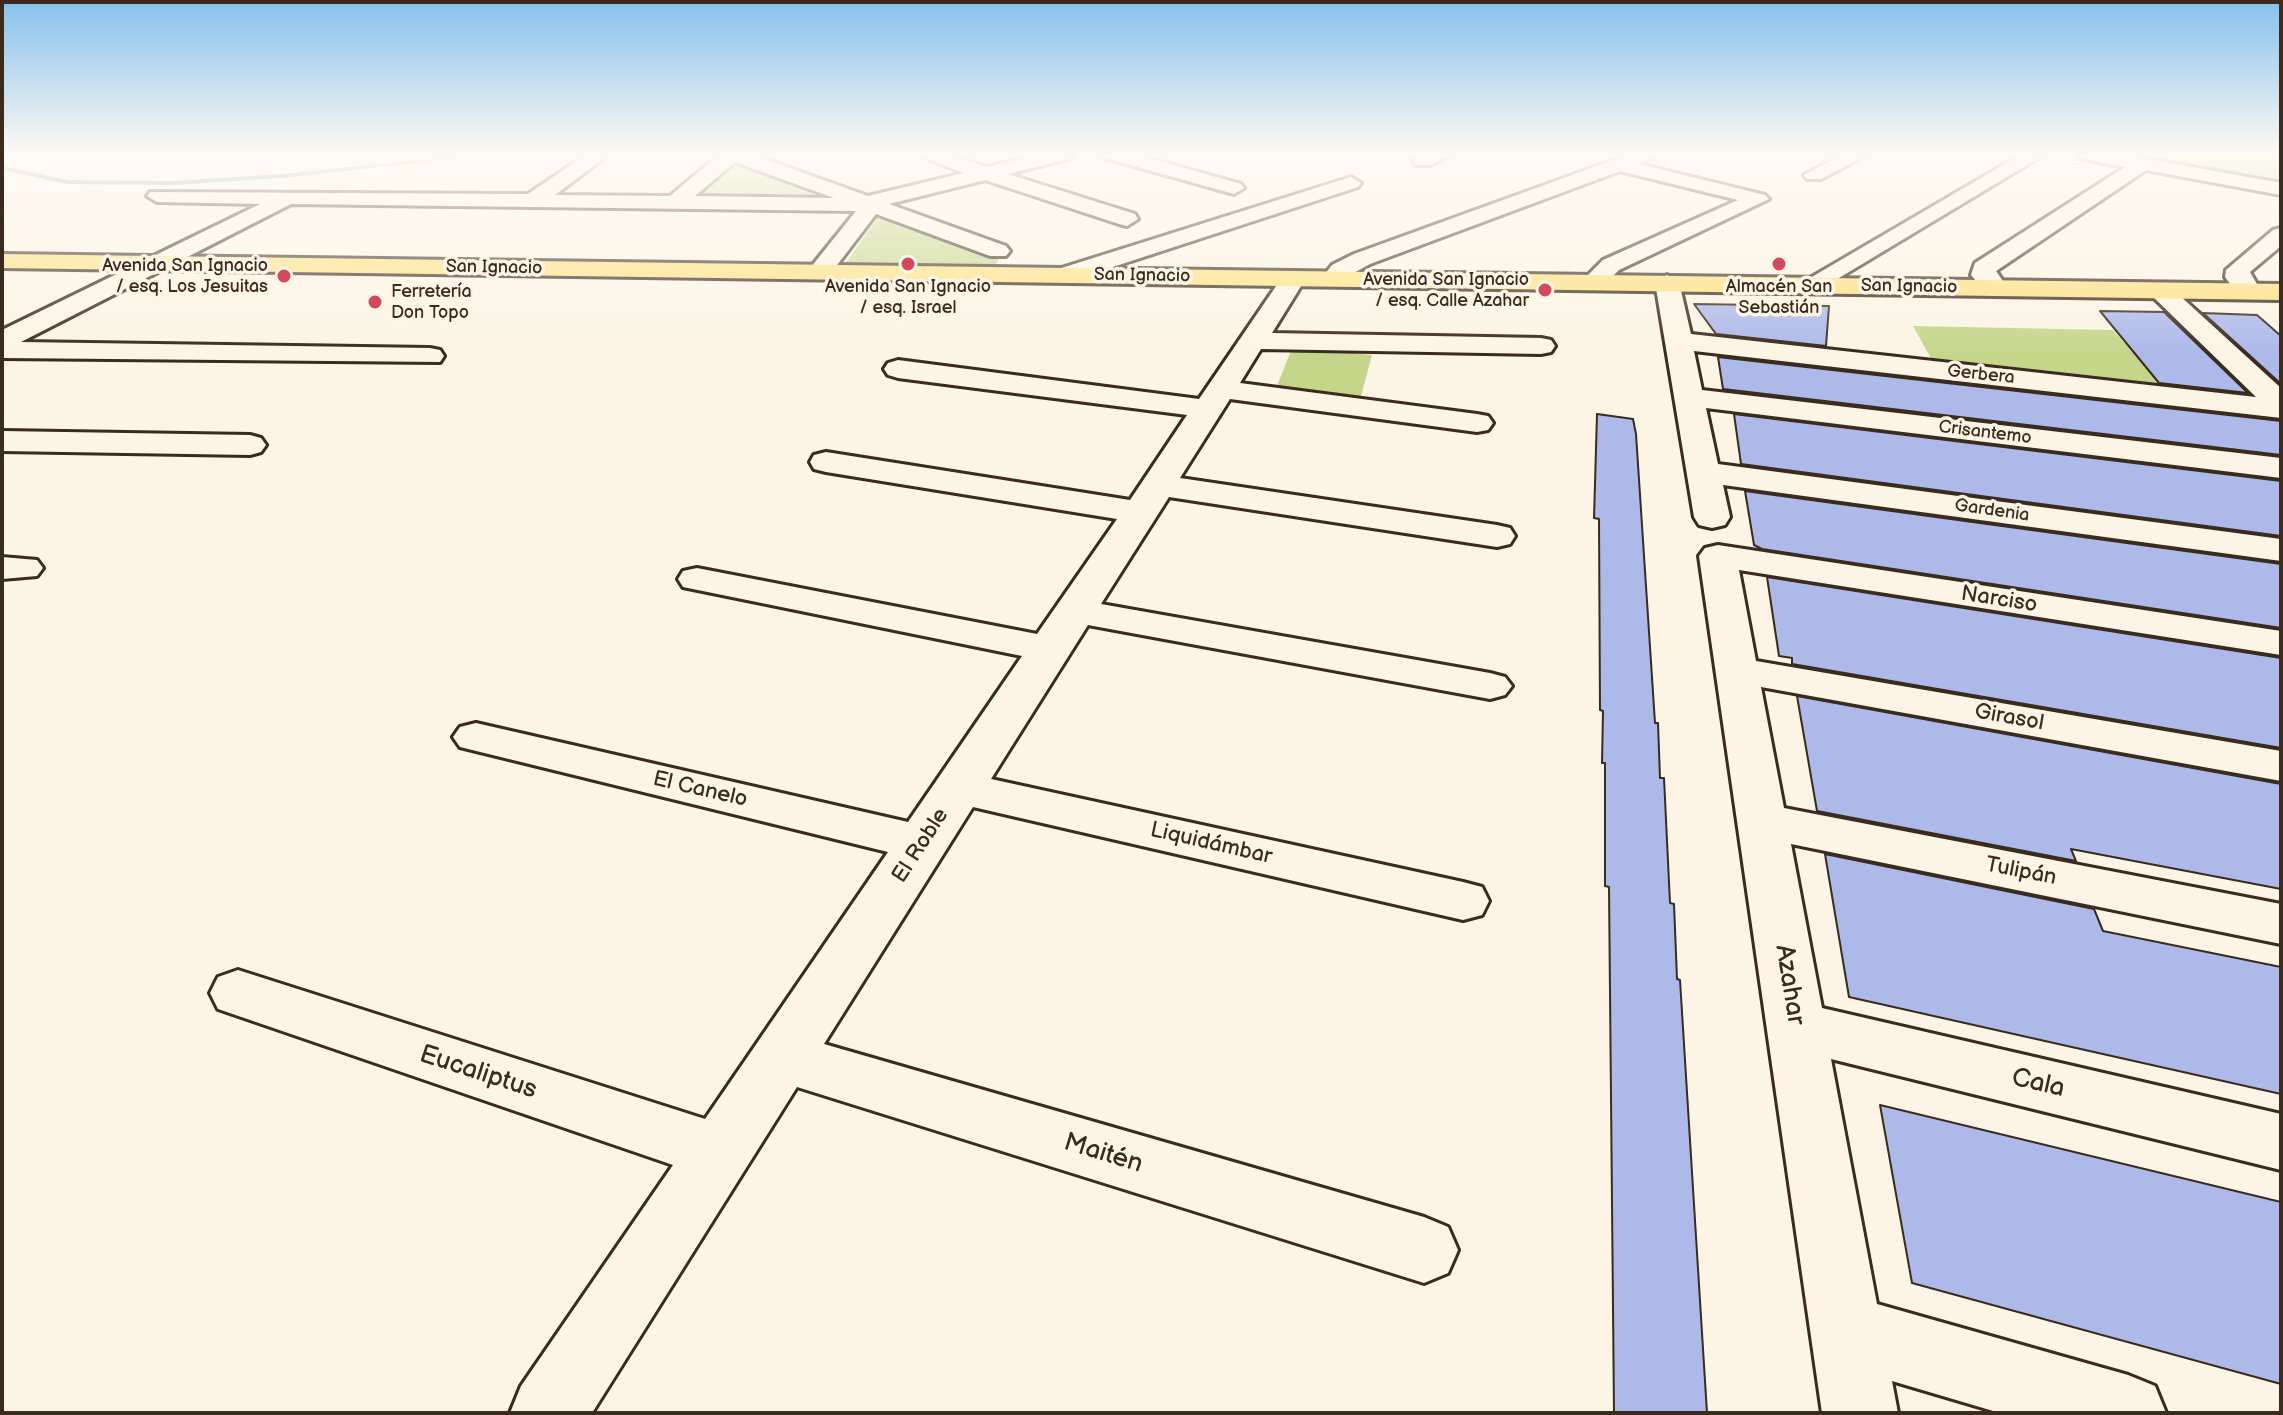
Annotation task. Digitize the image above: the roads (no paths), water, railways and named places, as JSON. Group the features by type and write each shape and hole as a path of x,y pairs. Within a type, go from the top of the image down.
{"main road":[{"name":"San Ignacio","path":"2,261 2281,292"}],"street":[{"path":"2,341 244,220"},
{"path":"819,272 859,220"},
{"path":"912,220 998,251"},
{"path":"1064,275 1235,220"},
{"path":"1314,279 1469,220"},
{"path":"1593,282 1611,265 1711,220"},
{"path":"1810,285 1922,220"},
{"path":"1995,288 1983,275 1984,268 2057,220"},
{"path":"2248,291 2237,277 2238,270 2281,235"},
{"name":"El Roble","path":"548,1413 1253,341 1314,279"},
{"name":"Azahar","path":"1667,282 1715,536 1860,1413"},
{"path":"2158,289 2281,406"},
{"path":"1253,341 1541,346"},
{"name":"Gerbera","path":"1680,341 2281,406"},
{"path":"2,350 430,356"},
{"path":"898,369 1477,423"},
{"name":"Crisantemo","path":"1689,397 2281,468"},
{"path":"2,441 250,445"},
{"path":"826,462 1497,536"},
{"name":"Gardenia","path":"1704,472 2281,550"},
{"name":"Narciso","path":"1715,536 2281,643"},
{"path":"697,579 1490,686"},
{"name":"Girasol","path":"1737,670 2281,766"},
{"name":"El Canelo","path":"476,737 923,843"},
{"name":"Liquidámbar","path":"960,788 1463,901"},
{"name":"Tulipán","path":"1762,821 2281,924"},
{"name":"Eucaliptus","path":"238,993 719,1152"},
{"name":"Cala","path":"1795,1026 2281,1142"},
{"name":"Maitén","path":"782,1057 1424,1250"},
{"path":"1846,1331 2128,1413"}],"place":[{"name":"Avenida San Ignacio / esq. Israel","path":"908,264"},
{"name":"Almacén San Sebastián","path":"1779,264"},
{"name":"Avenida San Ignacio / esq. Los Jesuitas","path":"284,276"},
{"name":"Avenida San Ignacio / esq. Calle Azahar","path":"1545,290"},
{"name":"Ferretería Don Topo","path":"375,302"}]}
